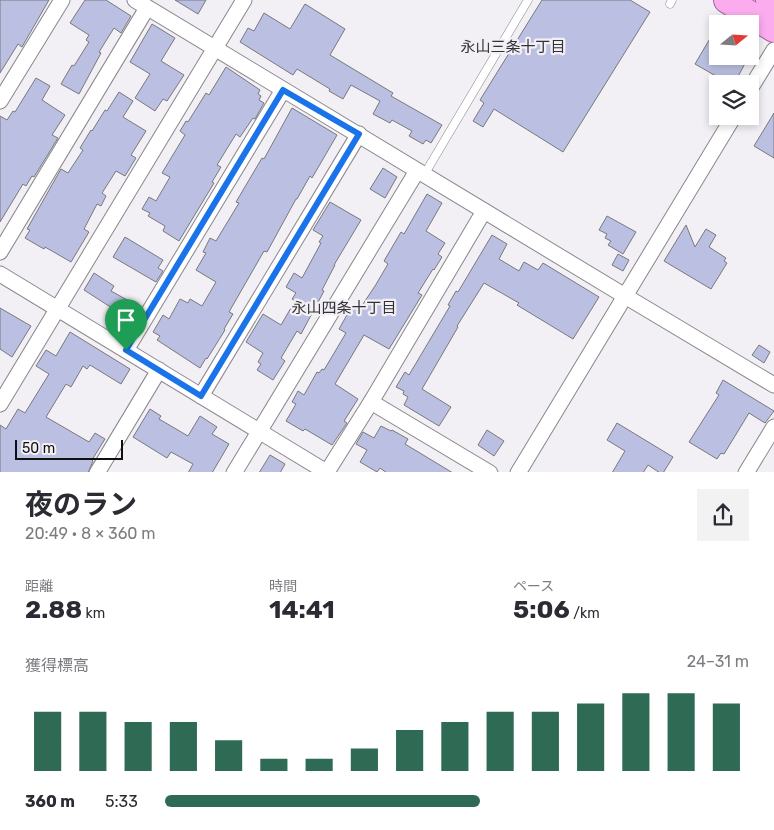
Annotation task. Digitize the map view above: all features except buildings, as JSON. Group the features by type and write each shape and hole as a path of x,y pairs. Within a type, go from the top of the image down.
{"highway":[{"path":"727,0 774,29"},
{"path":"769,0 774,3"}],"street":[{"path":"0,102 62,0"},
{"path":"0,404 244,0"},
{"path":"0,252 141,4 774,385"},
{"path":"759,75 774,50"},
{"path":"126,350 283,90"},
{"path":"518,472 729,125"},
{"path":"201,396 359,134"},
{"path":"234,472 420,173"},
{"path":"0,274 328,472 484,211"},
{"path":"97,472 159,370"},
{"path":"371,402 490,472"},
{"path":"746,472 774,427"}],"lane":[{"path":"420,173 528,0"}],"district":[{"name":"永山三条十丁目","path":"513,47"},
{"name":"永山四条十丁目","path":"344,308"}],"route":[{"path":"283,90 359,134 201,396 126,350 283,90"}]}
